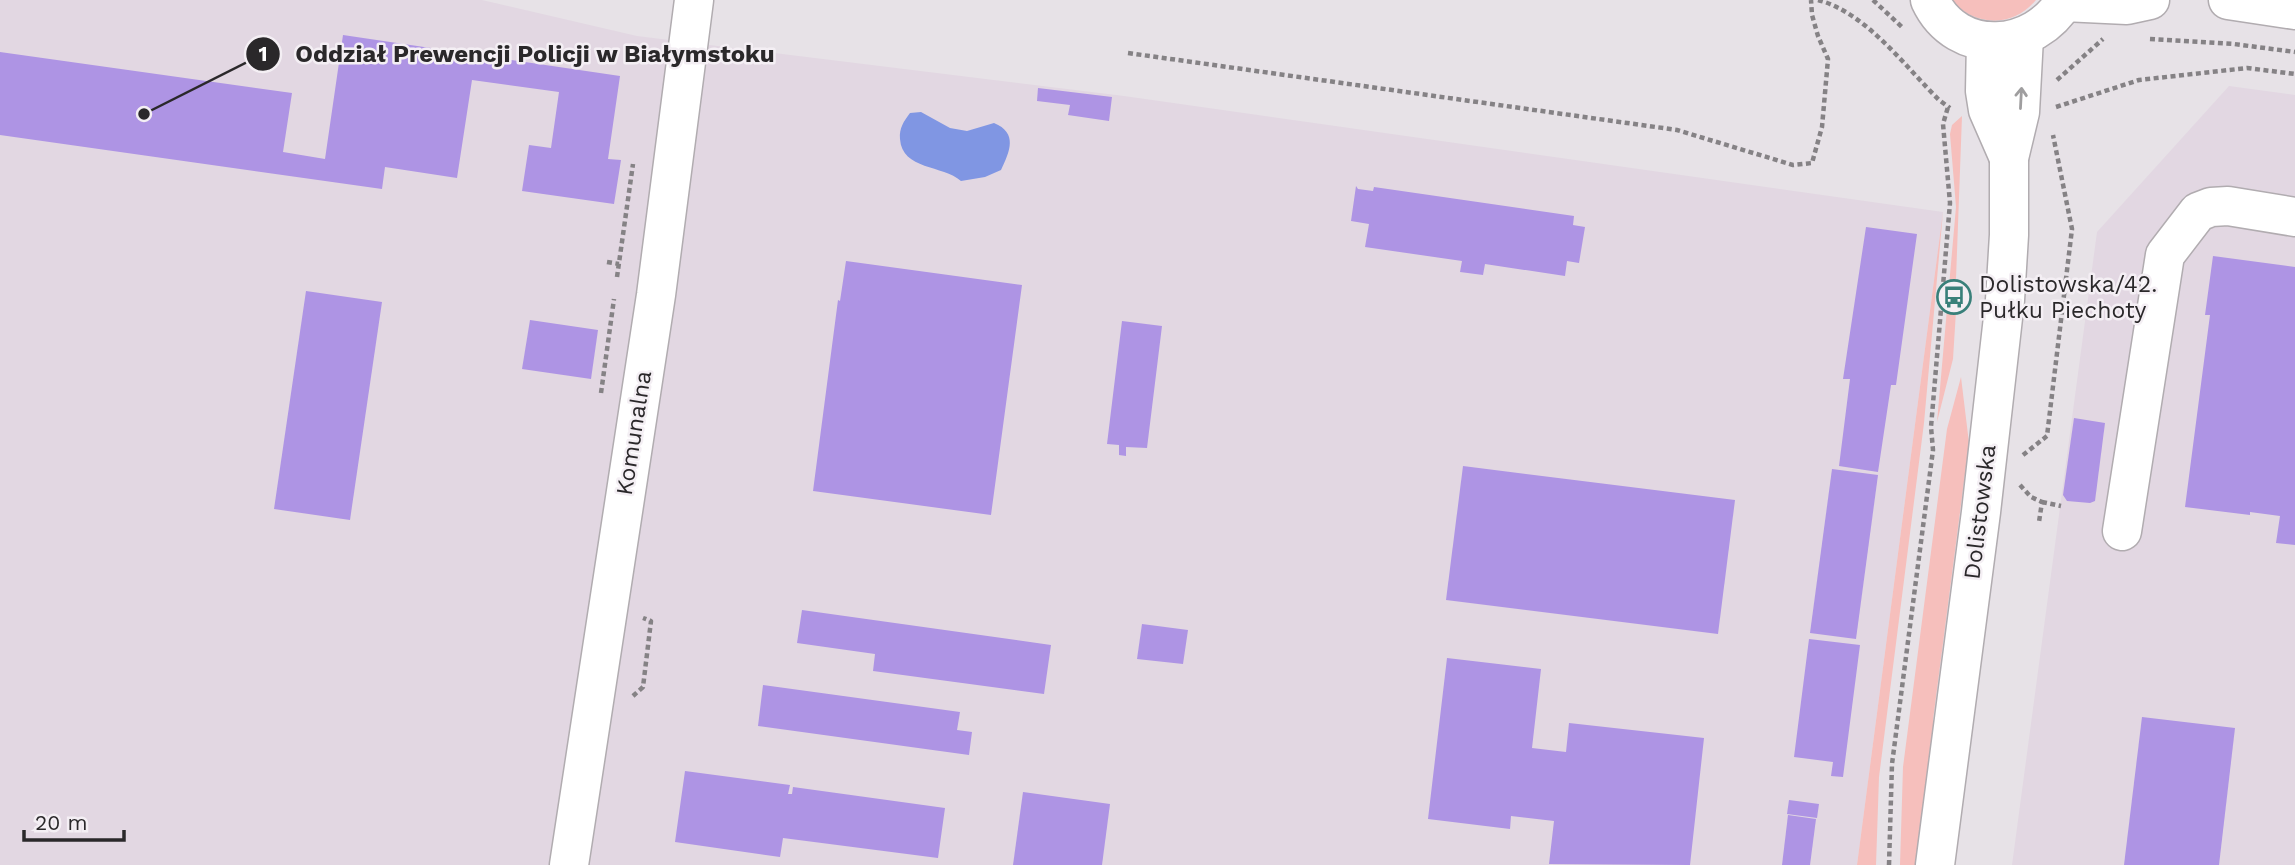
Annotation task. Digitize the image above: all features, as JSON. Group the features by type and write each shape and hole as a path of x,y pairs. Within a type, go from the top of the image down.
{"street":[{"name":"Komunalna","path":"569,865 656,295 694,0"},
{"path":"1930,0 1945,22 1964,34 1986,41 2005,42 2040,29 2054,17 2064,1 2127,5 2150,0"},
{"path":"2228,0 2295,10"},
{"name":"Dolistowska","path":"1935,865 2006,300 2008,158 2020,112 2024,37"},
{"name":"Dolistowska","path":"1986,41 1985,91 1988,110 2008,158"},
{"path":"2122,531 2165,255 2198,212 2211,206 2228,206 2295,217"}],"path":[{"path":"1128,53 1677,130 1793,165 1812,163 1822,127 1828,59 1818,36 1811,0"},
{"path":"1818,0 1835,4 1857,17 1948,107 1958,110"},
{"path":"2055,81 2105,38 2114,38"},
{"path":"2138,38 2234,44 2295,52"},
{"path":"2072,103 2139,80 2247,68 2295,74"},
{"path":"1889,865 1892,764 1933,450 1931,426 1950,203 1942,124 1948,107"},
{"path":"2021,456 2047,436 2072,229 2052,130"},
{"path":"607,262 619,264"},
{"path":"2015,477 2031,497 2062,506"},
{"path":"2039,522 2042,502"}],"shaded area":[{"path":"0,0 482,0 637,36 1124,96 1943,212 1857,865 0,865"},
{"path":"1951,0 2036,0 2016,16 1994,21 1971,15"},
{"path":"2229,86 2295,95 2295,865 2012,865 2097,232"},
{"path":"1962,116 1956,279 1952,281 1951,310 1956,311 1953,359 1937,422 1956,207 1950,134 1952,125"},
{"path":"1943,212 1924,423 1879,777 1876,865 1857,865"},
{"path":"1961,377 1969,443 1933,720 1918,865 1900,865 1903,767 1947,429"}],"water":[{"path":"921,112 950,128 967,131 994,123 1002,127 1010,143 1001,170 985,177 961,181 915,162 902,149 901,128 910,113"}],"building":[{"path":"343,35 620,76 608,159 621,160 614,204 522,191 529,145 551,148 559,92 472,80 457,178 385,167 382,189 0,135 0,52 292,93 283,152 325,159"},
{"path":"1038,88 1112,97 1109,121 1068,115 1070,105 1037,101"},
{"path":"1356,186 1358,189 1373,191 1374,187 1574,216 1573,225 1585,227 1579,263 1567,261 1565,276 1485,264 1483,275 1460,272 1462,261 1365,247 1369,224 1351,221"},
{"path":"1866,227 1917,234 1896,385 1891,385 1878,472 1839,466 1850,379 1843,379"},
{"path":"2213,256 2295,267 2295,545 2276,543 2280,516 2185,507 2210,315 2205,315"},
{"path":"846,261 1022,285 991,515 813,491 838,300 840,301"},
{"path":"306,291 382,302 350,520 274,509"},
{"path":"530,320 598,330 591,379 522,369"},
{"path":"1122,321 1162,326 1147,448 1126,447 1126,456 1119,455 1119,445 1107,444"},
{"path":"2074,418 2105,423 2095,501 2090,503 2067,501 2063,495"},
{"path":"1463,466 1735,500 1718,634 1446,600"},
{"path":"1832,469 1878,475 1856,639 1810,633"},
{"path":"802,610 1051,645 1044,694 873,671 875,654 797,643"},
{"path":"1142,624 1188,630 1183,664 1137,659"},
{"path":"1809,639 1860,645 1843,777 1831,776 1833,762 1794,757"},
{"path":"1447,658 1541,669 1532,748 1566,752 1569,723 1704,738 1690,865 1549,864 1554,821 1511,816 1510,829 1428,819"},
{"path":"763,685 960,712 957,730 972,732 969,755 758,726"},
{"path":"2142,717 2235,728 2219,865 2124,865"},
{"path":"685,771 790,785 788,794 792,794 793,787 945,808 938,858 783,838 780,857 675,842"},
{"path":"1023,792 1110,804 1102,865 1013,865"},
{"path":"1789,800 1819,804 1817,818 1787,814"},
{"path":"1788,815 1816,819 1810,865 1782,865"}],"place":[{"name":"Oddział Prewencji Policji w Białymstoku","path":"144,114"},
{"name":"Dolistowska/42. Pułku Piechoty","path":"1954,297"}]}
